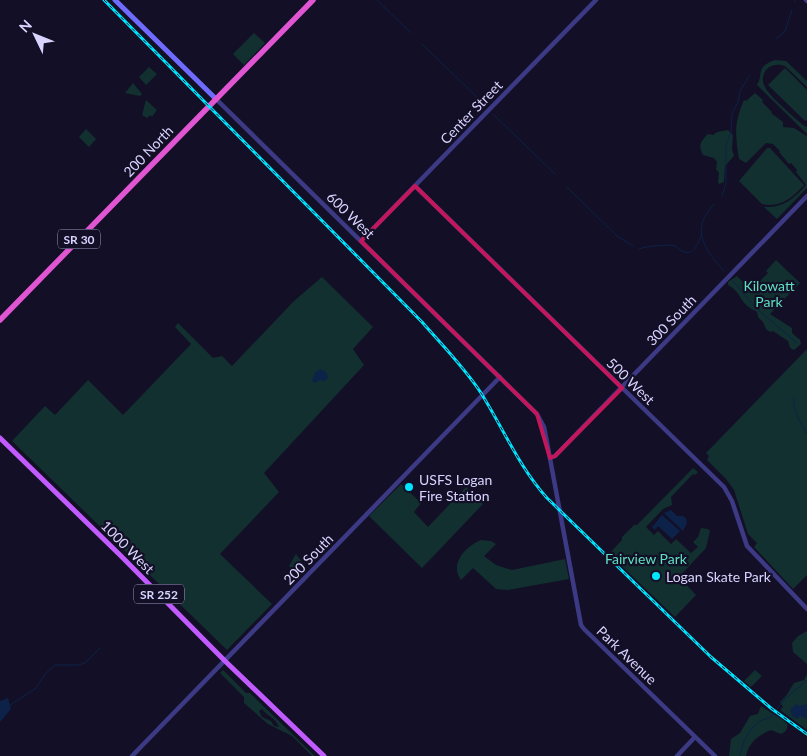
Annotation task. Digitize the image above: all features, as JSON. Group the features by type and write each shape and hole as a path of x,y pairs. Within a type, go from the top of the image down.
{"highway":[{"name":"200 North","path":"0,320 313,0"}],"main road":[{"name":"600 West","path":"114,0 216,99"},
{"name":"1000 West","path":"0,438 225,661 324,756"}],"street":[{"name":"Center Street","path":"361,241 596,0"},
{"name":"600 West","path":"216,99 500,377 540,419 544,427 550,458"},
{"name":"500 West","path":"415,186 724,487 730,496 746,546 807,609"},
{"name":"300 South","path":"550,458 555,456 622,388 807,196"},
{"name":"200 South","path":"132,756 500,377"},
{"name":"Park Avenue","path":"550,458 581,625 715,756"},
{"path":"677,756 695,737"}],"highlighted area":[{"path":"415,186 622,388 555,456 550,458 537,414 361,241"}],"green space":[{"path":"254,33 265,43 244,65 233,54"},
{"path":"775,60 786,61 807,81 807,87 785,66 778,65 767,69 763,80 765,87 782,107 807,127 807,134 757,85 762,68"},
{"path":"149,67 157,74 146,85 139,77"},
{"path":"785,68 807,90 807,120 805,121 768,85"},
{"path":"133,83 142,94 140,96 125,93"},
{"path":"755,93 763,100 762,102 771,113 783,122 783,127 794,128 807,136 807,188 777,219 764,207 777,206 788,202 806,185 796,172 797,170 791,163 789,164 773,144 766,143 746,163 739,159 736,136 738,115 744,100 746,101"},
{"path":"146,100 157,110 152,117 150,115 147,118 142,115"},
{"path":"86,129 96,139 89,147 79,137"},
{"path":"728,130 733,135 732,149 734,156 725,166 724,182 719,184 719,173 716,169 717,162 714,158 703,155 701,144 708,134 713,135 717,132"},
{"path":"767,148 770,148 804,185 786,201 775,205 762,204 739,181"},
{"name":"Kilowatt Park","path":"776,260 800,283 770,314 792,328 792,333 800,340 801,344 794,350 790,348 788,341 773,331 770,332 766,329 757,312 747,306 735,290 728,285 728,282 737,276 746,285 753,283 756,285 768,273 766,271"},
{"path":"322,277 373,327 353,349 364,365 264,473 279,492 220,554 272,604 227,650 12,441 45,406 55,415 88,380 123,415 191,344 175,327 178,323 213,358 222,356 232,366 294,301"},
{"path":"807,349 807,575 793,589 754,547 757,543 748,534 734,490 707,460 709,456 706,453"},
{"name":"Fairview Park","path":"693,468 698,472 695,475 693,474 671,497 672,505 663,509 646,527 654,535 658,531 671,544 676,539 691,553 698,547 693,542 698,537 701,528 710,531 706,548 679,577 696,595 675,617 609,554 622,540 622,537 634,525 637,525"},
{"path":"401,484 421,503 414,512 428,527 466,487 483,504 422,568 369,516"},
{"path":"481,540 491,541 496,544 484,556 496,565 512,570 565,559 569,579 508,590 496,589 473,568 461,580 457,568 461,556"},
{"path":"296,554 306,567 299,576 289,566"},
{"path":"807,631 807,664 793,652 792,643 798,636"},
{"path":"223,670 246,693 250,693 315,756 312,756 292,736 268,724 244,703 244,697 220,673","holes":["262,709 276,721 279,727 274,726 271,721 262,717 259,711"]},
{"path":"755,670 762,676 751,687 744,681"},
{"path":"807,674 807,730 780,710 783,707 780,702 794,683 804,680"},
{"path":"761,706 788,725 786,731 781,734 771,730 755,740 749,747 746,756 729,756 731,739 740,733 750,716 758,714"}],"water":[{"path":"320,369 326,372 328,378 324,381 319,380 316,383 312,381 315,373"},
{"path":"671,510 677,516 686,518 687,523 683,531 664,513"},
{"path":"662,515 680,531 672,539 658,526 655,530 652,527"},
{"path":"8,698 11,709 0,722 0,701"},
{"path":"796,704 799,706 807,704 807,719 800,716 797,719 792,716 790,710"}],"waterway":[{"path":"377,0 411,33"},
{"path":"776,39 785,31 792,10"},
{"path":"422,44 484,104"},
{"path":"722,196 726,183 726,144 731,133 732,113 738,102 740,91 749,76"},
{"path":"494,115 555,174"},
{"path":"567,187 617,236 633,246"},
{"path":"714,204 705,216 701,231 702,238 711,256 724,271"},
{"path":"639,249 672,245 682,251 689,252 694,249 701,236"},
{"path":"733,281 756,308 797,343"},
{"path":"794,398 796,412 807,434"},
{"path":"9,706 36,688 46,673 55,665 78,665 85,663 100,648"},
{"path":"740,756 744,741 751,729 760,721 771,717 783,701 807,680"}],"railway":[{"path":"104,0 422,322 481,393 528,473 547,498 711,657 772,709 807,734"}],"place":[{"name":"USFS Logan Fire Station","path":"409,487"},
{"name":"Logan Skate Park","path":"656,576"}]}
